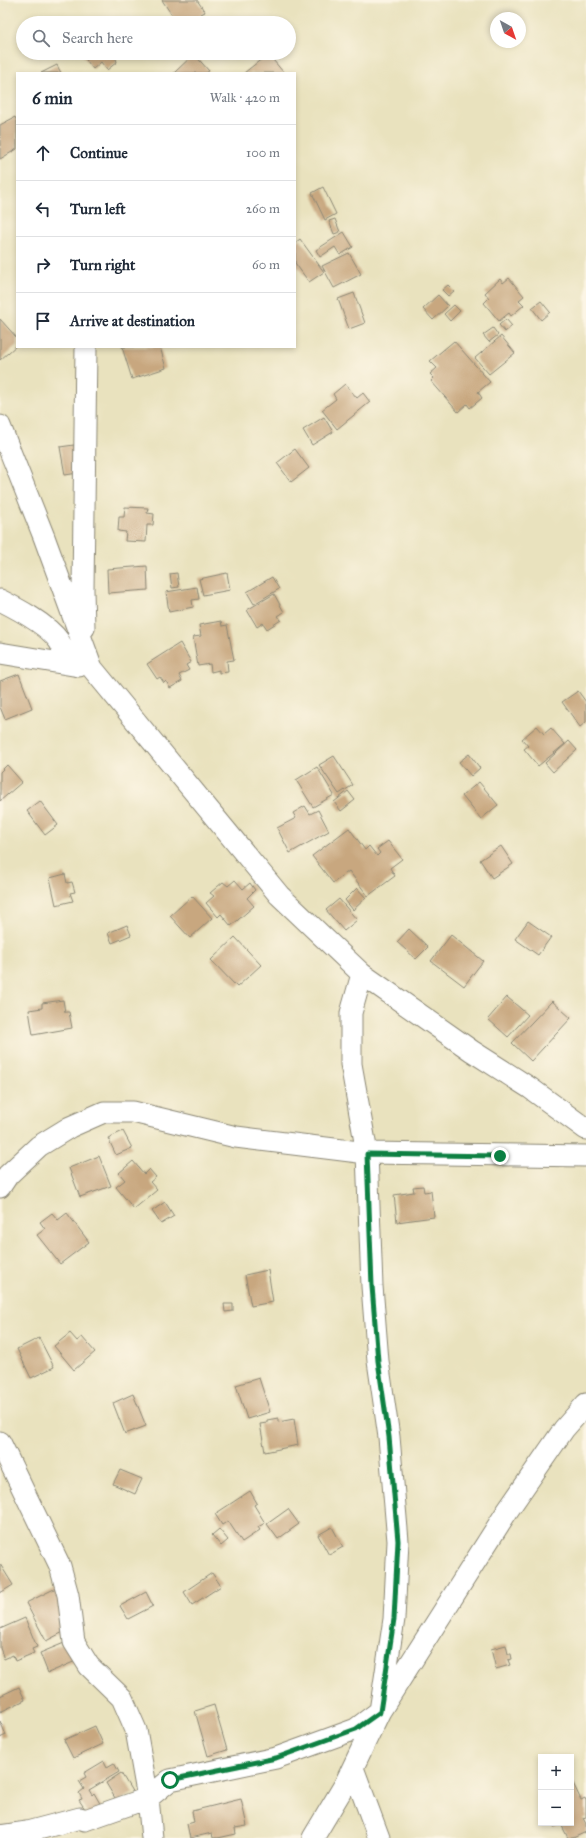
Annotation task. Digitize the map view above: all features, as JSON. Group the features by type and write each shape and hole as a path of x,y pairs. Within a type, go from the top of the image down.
{"street":[{"path":"84,644 83,590 86,348"},
{"path":"0,426 92,668 279,895 362,974 530,1088 586,1129"},
{"path":"0,600 14,607 46,628 59,641 68,664"},
{"path":"0,653 92,668"},
{"path":"0,1836 27,1832 80,1818 85,1820 148,1798 170,1780 276,1758 356,1729 380,1712 394,1619 398,1541 389,1437 378,1361 372,1286 367,1154 351,1064 351,1013 362,974"},
{"path":"0,1187 8,1175 39,1146 70,1127 104,1112 133,1112 236,1137 367,1154 586,1156"},
{"path":"313,1838 344,1786 380,1712 508,1510 564,1429 586,1404"},
{"path":"0,1442 60,1566 68,1595 74,1642 89,1666 122,1698 136,1730 148,1798 152,1838"},
{"path":"353,1768 379,1838"}],"building":[{"path":"162,0 197,0 205,12 201,14 202,16 172,16"},
{"path":"86,60 116,60 117,62 107,70 101,62 93,69"},
{"path":"188,60 199,60 209,71 208,72 175,72"},
{"path":"260,60 273,60 283,72 245,72"},
{"path":"57,65 60,72 43,72"},
{"path":"15,117 16,119 16,150 0,159 0,125"},
{"path":"323,187 336,214 325,220 312,193"},
{"path":"335,219 340,232 334,234 329,221"},
{"path":"344,232 353,247 340,255 335,247 320,257 316,250"},
{"path":"300,239 324,272 309,282 296,264 296,242"},
{"path":"349,253 361,274 334,288 322,266"},
{"path":"509,278 524,296 519,300 524,305 511,316 509,313 499,321 484,303 489,298 485,293 500,279 503,283"},
{"path":"448,285 454,291 448,296 442,290"},
{"path":"354,293 365,323 349,329 338,299"},
{"path":"438,295 448,306 433,320 423,309"},
{"path":"541,301 550,312 541,320 532,308"},
{"path":"454,305 460,311 450,321 444,314"},
{"path":"0,319 16,337 16,346 0,360"},
{"path":"506,319 512,326 505,332 499,325"},
{"path":"493,328 498,335 489,342 483,335"},
{"path":"501,336 515,353 489,374 475,358"},
{"path":"454,341 490,382 478,392 482,398 470,408 467,404 458,412 431,381 434,378 430,374 437,368 430,361"},
{"path":"122,348 160,348 166,368 132,379"},
{"path":"345,384 357,398 363,393 370,402 337,429 322,410 336,399 333,394"},
{"path":"324,417 333,432 312,445 303,430"},
{"path":"74,445 78,473 65,475 60,447"},
{"path":"295,449 309,468 291,482 277,463"},
{"path":"125,507 148,508 147,513 154,514 153,525 147,525 146,542 125,541 126,532 118,531 119,517 124,517"},
{"path":"147,566 148,590 108,593 107,569"},
{"path":"177,573 179,587 172,588 170,574"},
{"path":"227,573 230,590 203,595 199,579"},
{"path":"272,577 279,589 254,604 247,592"},
{"path":"197,587 199,599 192,600 193,607 169,612 166,592"},
{"path":"274,594 284,612 278,616 281,620 267,629 263,623 257,627 247,610"},
{"path":"221,621 222,626 227,625 234,660 227,661 228,672 219,673 219,670 211,672 210,664 198,666 193,637 201,636 199,625"},
{"path":"180,643 191,662 186,665 189,670 179,675 182,681 170,688 166,681 164,683 160,677 157,679 147,664"},
{"path":"19,674 32,708 5,719 0,707 0,681"},
{"path":"578,691 586,702 586,722 580,727 562,702"},
{"path":"537,726 544,734 551,728 565,744 538,766 524,749 528,746 522,739"},
{"path":"569,741 577,750 553,772 545,763"},
{"path":"469,754 480,768 471,776 459,762"},
{"path":"334,756 353,785 339,794 319,765"},
{"path":"7,765 22,782 0,801 0,772"},
{"path":"317,767 334,795 313,807 296,780"},
{"path":"479,782 498,805 481,819 462,796"},
{"path":"348,791 355,800 341,811 334,802"},
{"path":"40,801 58,825 45,835 27,811"},
{"path":"305,806 310,814 318,810 329,831 290,853 277,828 296,818 293,813"},
{"path":"349,828 365,850 369,846 377,856 380,853 377,849 388,841 402,859 390,868 395,876 368,896 349,871 333,883 312,856"},
{"path":"501,846 513,864 492,878 480,860"},
{"path":"65,874 67,883 72,882 75,892 70,893 73,901 56,905 50,878"},
{"path":"235,880 243,889 250,883 255,890 247,898 254,906 231,926 221,914 218,917 206,903 214,896 210,893 223,882 228,886"},
{"path":"357,888 366,898 353,910 345,900"},
{"path":"192,896 212,918 190,938 170,916"},
{"path":"339,899 357,920 344,931 326,910"},
{"path":"528,921 551,937 538,955 515,939"},
{"path":"127,925 131,935 112,943 108,933"},
{"path":"409,929 428,947 416,959 397,942"},
{"path":"451,935 483,961 464,986 431,961"},
{"path":"235,937 261,965 237,987 211,960"},
{"path":"507,997 528,1015 508,1037 488,1019"},
{"path":"63,1000 65,1012 69,1012 72,1028 33,1035 29,1010 42,1008 42,1003"},
{"path":"552,1001 571,1018 531,1061 512,1043"},
{"path":"123,1131 132,1148 116,1155 108,1138"},
{"path":"99,1156 111,1186 80,1197 69,1168"},
{"path":"133,1161 144,1174 149,1169 156,1177 150,1182 157,1190 134,1209 116,1187 125,1180 119,1173"},
{"path":"423,1186 424,1192 431,1191 434,1217 397,1222 394,1195 414,1192 413,1187"},
{"path":"165,1202 174,1216 161,1224 152,1211"},
{"path":"52,1213 58,1220 67,1213 89,1242 60,1264 37,1235 45,1229 40,1222"},
{"path":"268,1270 273,1302 251,1306 245,1275"},
{"path":"224,1304 233,1304 233,1311 225,1312"},
{"path":"70,1333 77,1341 82,1337 95,1352 74,1370 54,1346"},
{"path":"39,1338 54,1367 31,1378 17,1349"},
{"path":"259,1378 270,1412 247,1419 236,1385"},
{"path":"133,1394 146,1426 125,1434 113,1403"},
{"path":"278,1418 278,1422 294,1419 298,1445 265,1452 260,1424 267,1423 267,1420"},
{"path":"120,1470 142,1479 135,1494 113,1484"},
{"path":"250,1491 257,1503 254,1505 265,1523 258,1527 260,1530 242,1542 228,1521 222,1525 215,1514"},
{"path":"288,1509 299,1524 278,1539 267,1524"},
{"path":"332,1527 343,1547 329,1555 318,1535"},
{"path":"219,1529 228,1540 221,1546 212,1535"},
{"path":"0,1564 13,1585 0,1593"},
{"path":"212,1573 221,1586 192,1605 184,1592"},
{"path":"56,1588 69,1629 46,1641 26,1603"},
{"path":"146,1592 153,1606 128,1619 120,1606"},
{"path":"25,1618 37,1647 32,1649 34,1653 15,1661 13,1655 4,1659 0,1648 0,1629"},
{"path":"69,1641 78,1660 48,1673 40,1653"},
{"path":"506,1645 508,1654 511,1654 512,1659 508,1660 510,1665 496,1669 491,1649"},
{"path":"19,1687 25,1700 0,1712 0,1696"},
{"path":"214,1705 227,1750 208,1756 195,1711"},
{"path":"0,1721 6,1735 0,1738"},
{"path":"95,1726 103,1744 73,1758 64,1740"},
{"path":"104,1761 107,1767 114,1763 119,1772 89,1790 92,1795 94,1793 102,1807 89,1815 79,1800 82,1799 79,1793 84,1789 79,1781 86,1777 84,1773"},
{"path":"121,1773 133,1793 118,1803 106,1783"},
{"path":"574,1785 581,1800 585,1798 586,1801 586,1817 583,1818 586,1824 586,1832 573,1838 568,1838 562,1826 574,1826"},
{"path":"241,1799 247,1826 235,1828 236,1834 218,1838 213,1838 212,1833 190,1838 187,1824 194,1822 192,1811"}],"route":[{"path":"170,1780 276,1758 356,1729 380,1712 394,1619 398,1541 389,1437 378,1361 372,1286 367,1154 500,1156"}]}
